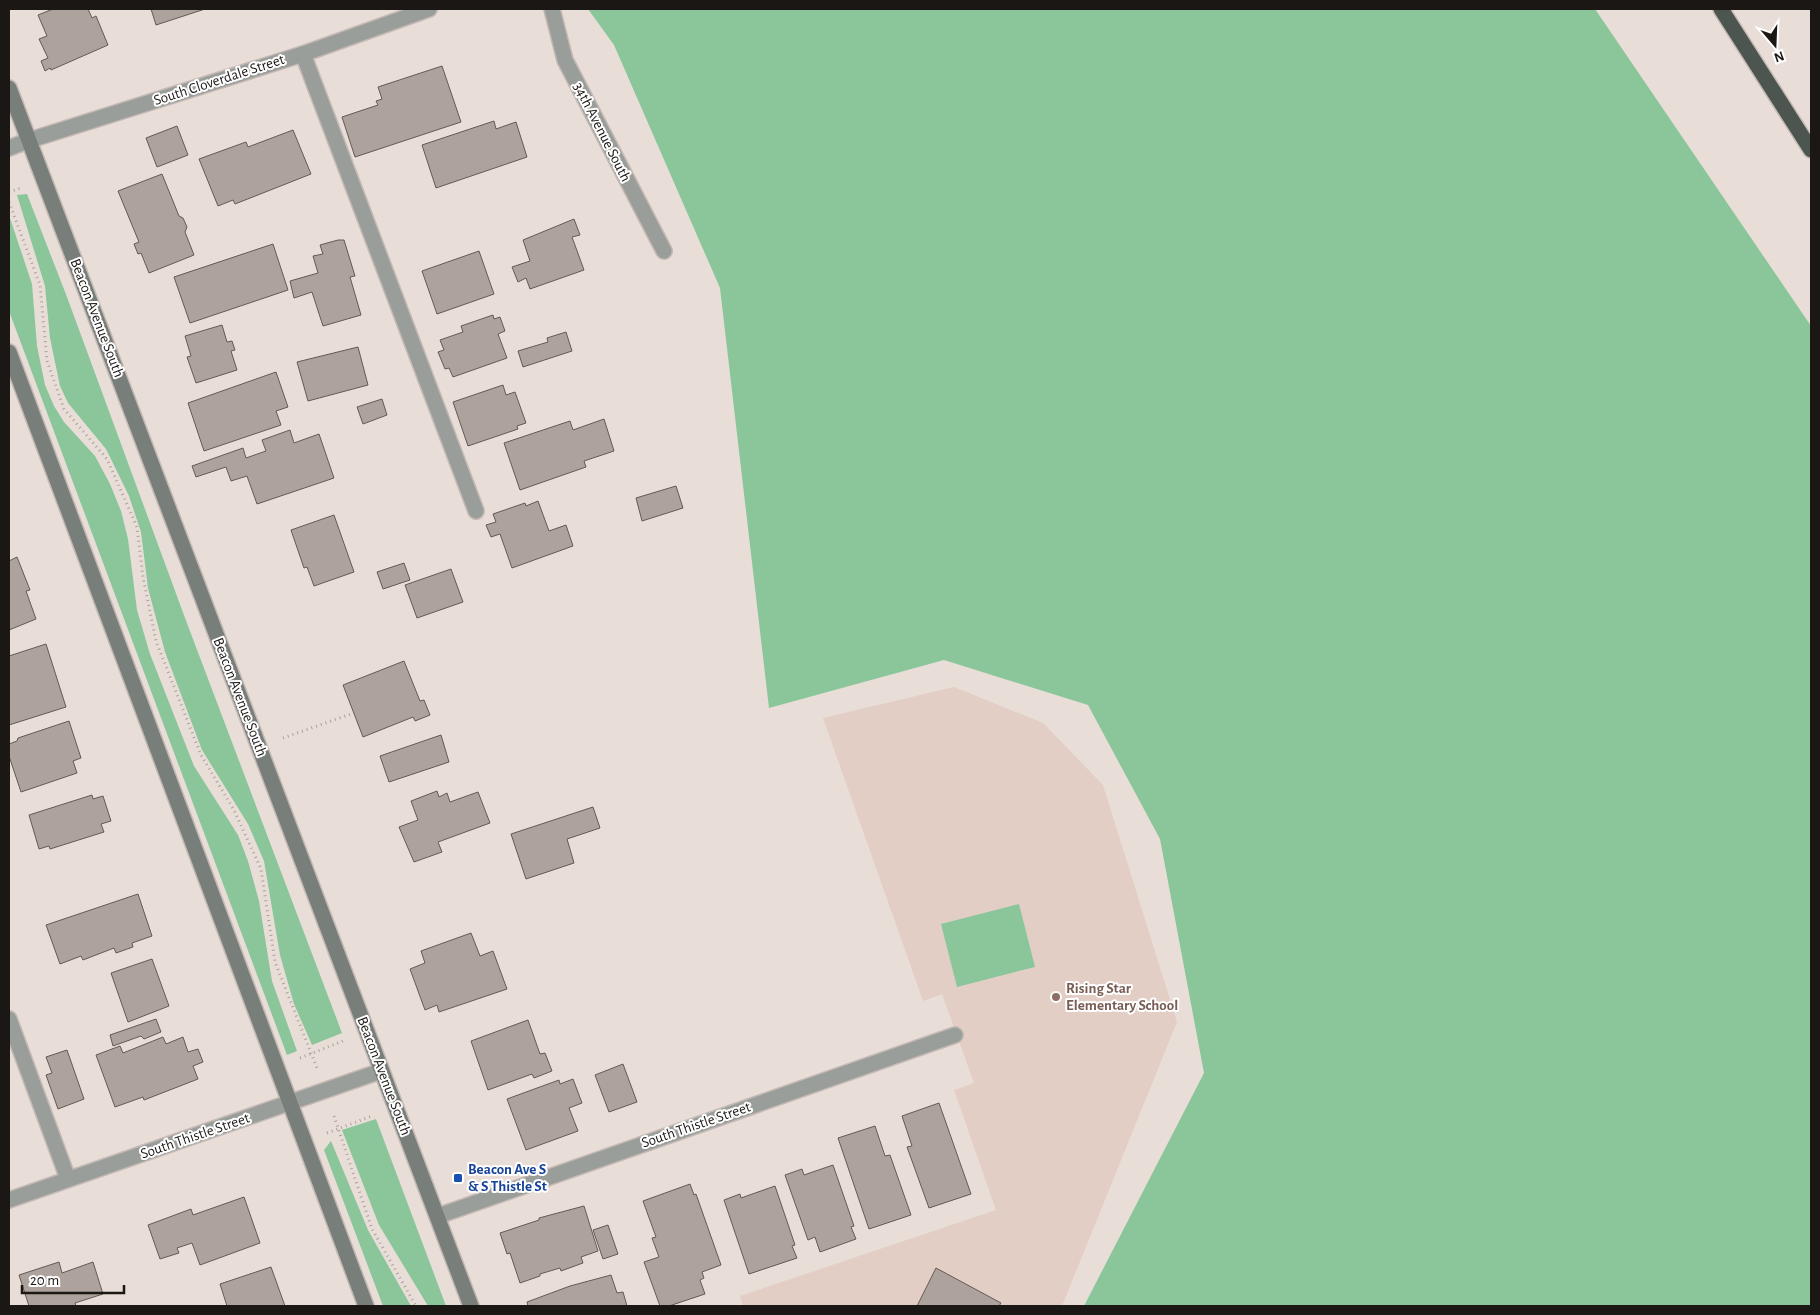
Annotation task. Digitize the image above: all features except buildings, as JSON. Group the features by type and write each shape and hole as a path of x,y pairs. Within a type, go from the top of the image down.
{"highway":[{"path":"1720,9 1811,150"}],"main road":[{"name":"Beacon Avenue South","path":"9,88 471,1306"},
{"path":"9,352 366,1306"}],"street":[{"name":"South Cloverdale Street","path":"9,148 303,54 429,9"},
{"name":"34th Avenue South","path":"552,9 565,60 664,251"},
{"path":"303,54 476,511"},
{"path":"9,1019 68,1179"},
{"name":"South Thistle Street","path":"438,1216 955,1035"},
{"name":"South Thistle Street","path":"9,1200 381,1071"}],"path":[{"path":"9,202 40,285 47,361 64,409 106,459 137,527 143,577 156,641 201,755 234,810 261,869 275,962 320,1075"},
{"path":"283,738 350,714"},
{"path":"296,1060 348,1039"},
{"path":"334,1116 372,1229 416,1306"},
{"path":"327,1133 373,1116"}],"shaded area":[{"name":"Rising Star Elementary School","path":"954,687 1043,723 1103,785 1177,1022 1062,1306 743,1306 740,1296 996,1210 954,1090 974,1083 942,994 923,1001 823,718"}],"green space":[{"path":"588,9 1595,9 1811,326 1811,1306 1084,1306 1204,1073 1160,839 1088,705 944,660 769,708 720,288 614,45"},
{"path":"27,194 342,1033 312,1045 294,1004 280,955 264,861 248,824 202,750 165,652 148,588 141,532 129,496 106,449 68,403 60,386 50,338 45,286 17,195"},
{"path":"9,215 32,284 37,346 45,385 54,406 64,422 95,456 110,484 121,511 128,539 137,610 150,654 194,766 238,835 248,861 259,901 272,981 297,1051 287,1055 9,311"},
{"path":"1019,904 1035,967 957,987 941,924"},
{"path":"376,1119 446,1306 428,1306 379,1225 342,1130"},
{"path":"331,1141 368,1230 411,1306 383,1306 324,1150"}],"place":[{"name":"Rising Star Elementary School","path":"1056,997"},
{"name":"Beacon Ave S & S Thistle St","path":"458,1178"}]}
